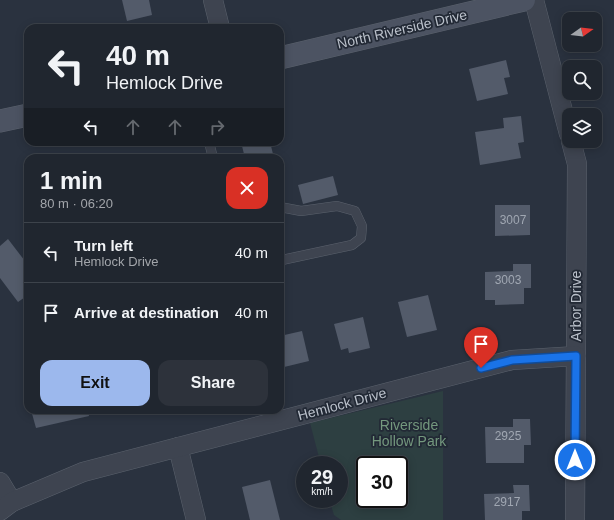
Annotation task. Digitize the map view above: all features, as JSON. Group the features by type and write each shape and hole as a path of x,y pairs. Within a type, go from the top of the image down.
{"street":[{"path":"213,0 219,24"},
{"name":"North Riverside Drive","path":"284,57 524,0"},
{"path":"534,0 562,108"},
{"path":"0,121 24,116"},
{"name":"Arbor Drive","path":"573,148 577,164 575,520"},
{"name":"Hemlock Drive","path":"6,506 83,472 178,447 512,360 576,356"},
{"path":"178,447 196,520"},
{"path":"0,482 6,506"}],"lane":[{"path":"284,208 301,211 337,206 354,211 362,226 360,238 352,245 284,260"}],"green space":[{"name":"Riverside Hollow Park","path":"443,391 443,520 341,520 334,515 332,508 348,508 348,456 319,456 310,423"}],"building":[{"path":"122,0 149,0 152,15 127,21"},
{"path":"506,60 510,77 504,78 508,94 477,101 469,69"},
{"path":"521,116 524,142 518,143 521,158 480,165 475,132 504,128 503,118"},
{"path":"242,146 271,146 273,154 244,154"},
{"path":"333,176 338,195 303,204 298,185"},
{"path":"495,205 530,205 530,235 495,236"},
{"path":"8,239 24,260 24,298 18,302 0,278 0,246"},
{"path":"513,264 531,264 531,288 524,288 524,304 495,305 495,300 485,300 485,272 513,271"},
{"path":"428,295 437,330 407,337 398,302"},
{"path":"363,317 370,348 349,353 348,348 341,350 334,324"},
{"path":"302,331 309,361 284,367 284,335"},
{"path":"32,414 89,414 89,416 36,428"},
{"path":"513,419 530,419 531,445 524,445 524,463 486,463 485,427 513,427"},
{"path":"270,480 280,520 250,520 242,487"},
{"path":"513,485 529,485 530,511 522,511 522,520 485,520 484,494 514,493"}],"route":[{"path":"481,368 512,360 576,356 575,460"}]}
